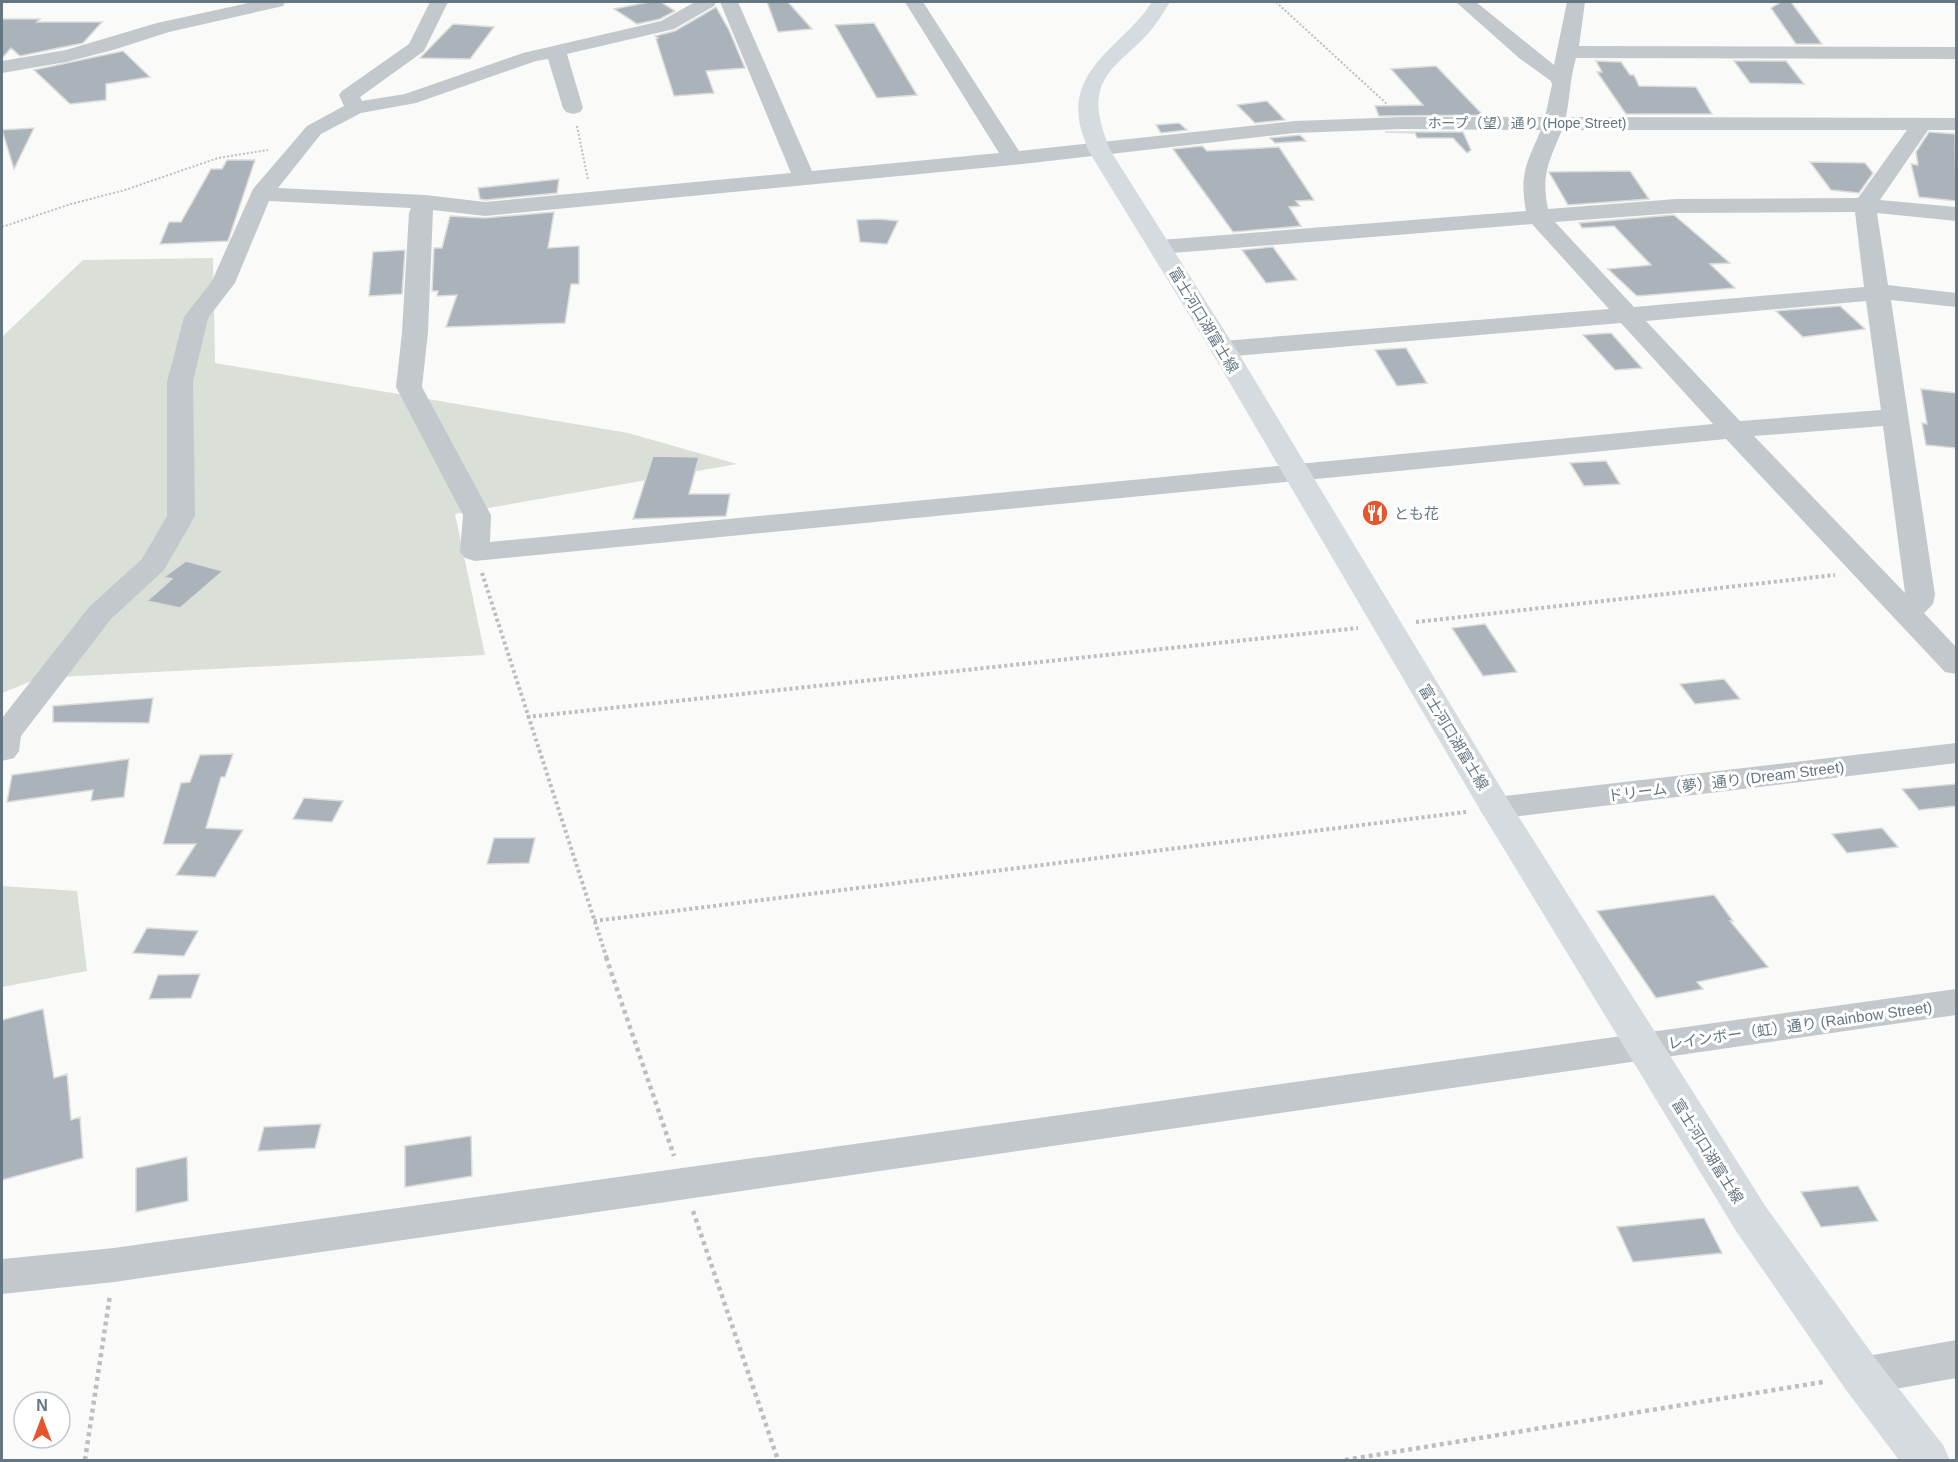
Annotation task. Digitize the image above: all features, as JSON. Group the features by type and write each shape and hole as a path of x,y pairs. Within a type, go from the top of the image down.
{"main road":[{"name":"富士河口湖富士線","path":"1161,2 1147,24 1110,57 1089,90 1087,108 1090,129 1099,150 1223,349 1496,808 1750,1219 1926,1461"}],"street":[{"path":"2,67 66,56 164,27 276,2"},
{"path":"355,108 350,95 417,47 439,2"},
{"path":"2,751 5,735 100,613 154,564 181,516 180,382 196,317 223,284 261,194 314,130 355,108 409,99 556,51 667,25 707,2"},
{"path":"729,2 805,179"},
{"path":"914,2 1013,159"},
{"path":"1466,2 1526,54 1560,78"},
{"path":"1576,2 1568,52 1560,78 1562,85 1554,123 1534,171 1533,191 1538,217 1733,430 1956,664"},
{"path":"556,51 573,108"},
{"path":"1568,52 1956,53"},
{"name":"ホープ（望）通り (Hope Street)","path":"261,194 425,202 485,209 1013,159 1295,127 1403,123 1956,124"},
{"path":"1905,610 1918,604 1920,594 1865,205 1923,123"},
{"path":"425,202 420,213 415,333 409,387 477,515 475,552 1733,430 1894,417"},
{"path":"1160,247 1696,206 1865,205 1956,214"},
{"path":"1223,349 1627,315 1876,291 1956,300"},
{"name":"ドリーム（夢）通り (Dream Street)","path":"1496,808 1956,753"},
{"name":"レインボー（虹）通り (Rainbow Street)","path":"2,1277 114,1265 1956,1002"},
{"path":"1862,1376 1956,1359"}],"path":[{"path":"1276,2 1386,102 1403,123"},
{"path":"573,108 592,198"},
{"path":"2,227 71,204 125,190 218,158 304,144"},
{"path":"475,552 594,921 778,1461"},
{"path":"527,717 1869,572"},
{"path":"594,921 1496,808"},
{"path":"85,1461 114,1265"},
{"path":"1345,1461 1862,1376"}],"shaded area":[{"path":"213,258 215,363 628,433 737,464 455,514 485,655 39,678 2,693 2,337 83,260"},
{"path":"2,886 77,891 87,971 2,987"}],"building":[{"path":"661,2 675,11 660,19 637,24 614,9"},
{"path":"767,2 788,2 812,29 778,32"},
{"path":"1781,2 1791,2 1822,44 1796,44 1771,8"},
{"path":"716,7 729,30 745,68 706,71 714,93 674,96 656,39 658,38 655,36 675,31"},
{"path":"2,19 40,19 37,22 102,22 83,43 20,56 11,48 2,58"},
{"path":"874,23 917,95 877,98 835,25"},
{"path":"453,24 494,27 470,59 420,58"},
{"path":"123,51 150,77 106,84 106,100 70,104 34,70"},
{"path":"1596,61 1621,62 1630,75 1634,75 1639,86 1696,87 1712,114 1626,114 1597,72 1602,72"},
{"path":"1734,61 1786,61 1804,84 1750,83"},
{"path":"1436,66 1483,115 1379,116 1375,106 1423,105 1391,69"},
{"path":"1267,101 1285,120 1255,123 1237,105"},
{"path":"1179,123 1187,130 1161,133 1156,125"},
{"path":"34,128 14,169 2,130"},
{"path":"1385,132 1463,132 1471,150 1467,153 1453,138 1417,138 1415,133"},
{"path":"1929,132 1955,134 1956,201 1919,197 1911,164 1918,165 1916,152"},
{"path":"1300,135 1306,141 1275,143 1270,138"},
{"path":"1202,146 1207,151 1279,147 1314,200 1296,201 1300,206 1289,207 1301,226 1233,232 1173,149"},
{"path":"227,160 255,160 228,241 160,244 169,222 181,222 211,169 222,169"},
{"path":"1810,162 1865,163 1873,173 1859,193 1831,190"},
{"path":"1630,171 1649,199 1568,205 1549,172"},
{"path":"559,179 557,193 485,200 480,199 478,188"},
{"path":"554,212 548,248 579,246 579,284 571,284 565,323 446,327 457,295 437,296 438,291 432,291 434,248 442,248 450,216 485,218"},
{"path":"1674,215 1730,263 1710,264 1735,288 1637,296 1608,269 1651,265 1614,226 1582,228 1579,223"},
{"path":"857,220 898,221 887,244 860,242"},
{"path":"1273,247 1297,280 1266,283 1242,250"},
{"path":"405,250 402,294 369,296 373,252"},
{"path":"1840,306 1865,329 1803,337 1776,311"},
{"path":"1611,333 1642,368 1615,370 1583,335"},
{"path":"1406,348 1427,383 1397,386 1375,350"},
{"path":"1921,389 1956,393 1956,448 1926,445 1922,423 1927,424"},
{"path":"653,456 699,457 689,494 730,494 726,516 633,519"},
{"path":"1606,461 1620,484 1584,486 1570,463"},
{"path":"186,561 223,571 180,608 147,601 172,579 164,577"},
{"path":"1485,624 1517,672 1483,676 1452,628"},
{"path":"1724,679 1740,699 1695,704 1680,684"},
{"path":"153,698 149,723 53,722 53,706"},
{"path":"233,754 225,777 221,777 206,828 243,830 215,877 176,875 196,844 163,844 181,783 190,782 200,755"},
{"path":"129,759 124,797 91,801 93,790 7,802 12,775"},
{"path":"1956,784 1956,806 1919,810 1902,789"},
{"path":"304,798 343,801 332,822 293,819"},
{"path":"1882,828 1898,847 1847,853 1832,834"},
{"path":"494,838 535,838 529,863 487,864"},
{"path":"1714,895 1733,921 1730,921 1768,967 1697,982 1703,989 1656,998 1597,911"},
{"path":"147,928 198,931 184,956 133,953"},
{"path":"200,974 191,998 149,999 158,975"},
{"path":"43,1009 54,1078 67,1074 71,1120 80,1117 83,1158 2,1180 2,1020"},
{"path":"321,1124 315,1148 258,1151 264,1127"},
{"path":"471,1136 472,1176 405,1187 405,1146"},
{"path":"187,1157 188,1201 136,1212 136,1168"},
{"path":"1858,1186 1878,1221 1821,1227 1801,1192"},
{"path":"1704,1218 1722,1253 1633,1262 1617,1227"}],"place":[{"name":"とも花","path":"1375,513"}]}
